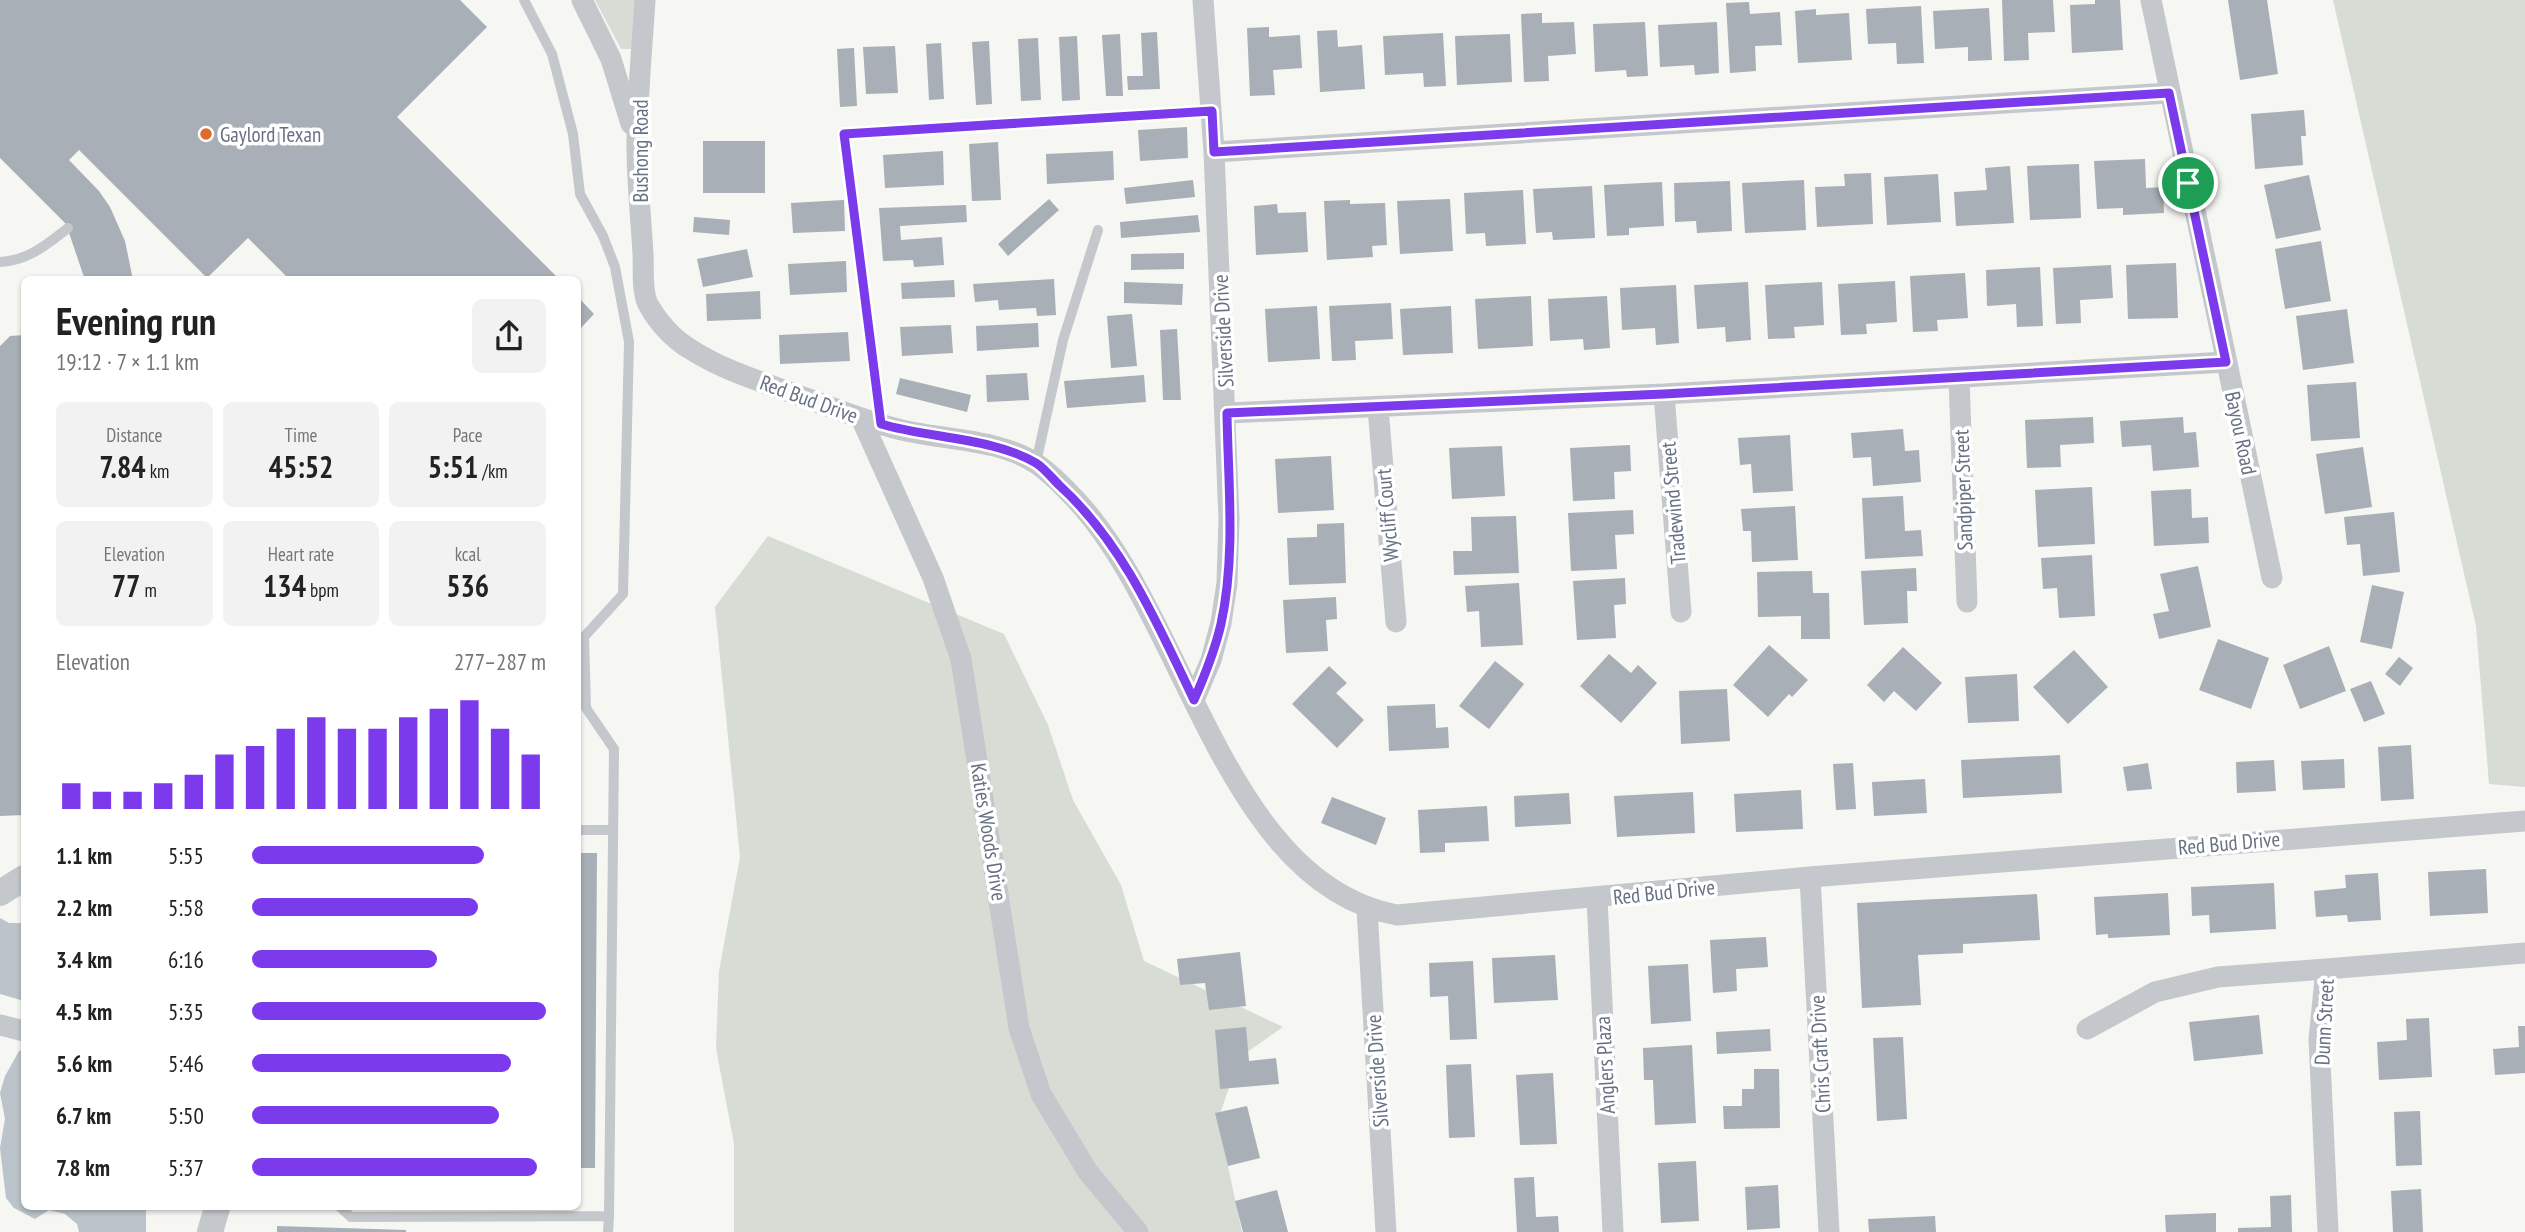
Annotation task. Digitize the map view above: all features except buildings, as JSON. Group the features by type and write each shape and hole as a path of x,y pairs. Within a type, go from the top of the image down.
{"street":[{"path":"582,0 611,59 637,147"},
{"name":"Bushong Road","path":"645,0 637,147 646,302"},
{"name":"Silverside Drive","path":"1194,700 1211,660 1221,623 1227,583 1227,413 1212,111 1203,0"},
{"name":"Bayou Road","path":"2151,0 2272,578"},
{"path":"1214,152 2169,93"},
{"name":"Red Bud Drive","path":"646,302 664,327 688,348 734,372 871,421 998,448 1036,463 1076,500 1111,543 1152,612 1194,700 1254,812 1274,838 1333,891 1367,909 1397,915 1810,877 2525,821"},
{"path":"1227,413 1664,394 2226,362"},
{"name":"Sandpiper Street","path":"1959,378 1967,602"},
{"name":"Tradewind Street","path":"1664,394 1681,612"},
{"name":"Wycliff Court","path":"1378,408 1396,622"},
{"name":"Katies Woods Drive","path":"871,421 933,578 961,659 1018,1028 1041,1094 1088,1172 1138,1232"},
{"name":"Chris Craft Drive","path":"1810,877 1829,1232"},
{"path":"0,893 21,880"},
{"name":"Anglers Plaza","path":"1597,898 1613,1232"},
{"name":"Silverside Drive","path":"1367,909 1386,1232"},
{"name":"Dunn Street","path":"2328,1232 2319,1039 2326,969 2525,953"},
{"path":"2087,1029 2155,992 2218,977 2326,969"},
{"path":"0,1025 21,1030"},
{"path":"210,1232 216,1210"}],"lane":[{"path":"524,0 552,54 573,134 580,194 603,236 615,267 629,342 623,594 584,637 586,708 614,749 608,1232"},
{"path":"871,421 844,134 1212,111"},
{"path":"0,262 18,261 37,252 68,228"},
{"path":"1036,463 1063,340 1098,230"},
{"path":"581,830 613,830"},
{"path":"343,1210 351,1217 609,1216"}],"shaded area":[{"path":"595,0 636,0 633,49 621,49"},
{"path":"2333,0 2525,0 2525,787 2489,784 2476,626"},
{"path":"768,536 1004,634 1048,725 1073,800 1121,885 1144,961 1283,1027 1240,1057 1218,1119 1242,1232 734,1232 734,1144 716,1048 719,971 740,857 715,607"},
{"path":"0,918 9,923 21,923 21,1000 0,994"},
{"path":"21,1050 21,1210 49,1210 35,1219 14,1208 6,1198 0,1148 5,1119 0,1093 5,1076"},
{"path":"49,1210 146,1210 146,1232 79,1232 77,1224 65,1214"}],"place":[{"name":"Gaylord Texan","path":"206,134"}],"route":[{"path":"2169,93 2188,183 2226,362 1664,394 1227,413 1227,583 1221,623 1211,660 1194,700 1152,612 1111,543 1076,500 1036,463 998,448 881,424 844,134 1212,111 1214,152 2169,93"}]}
